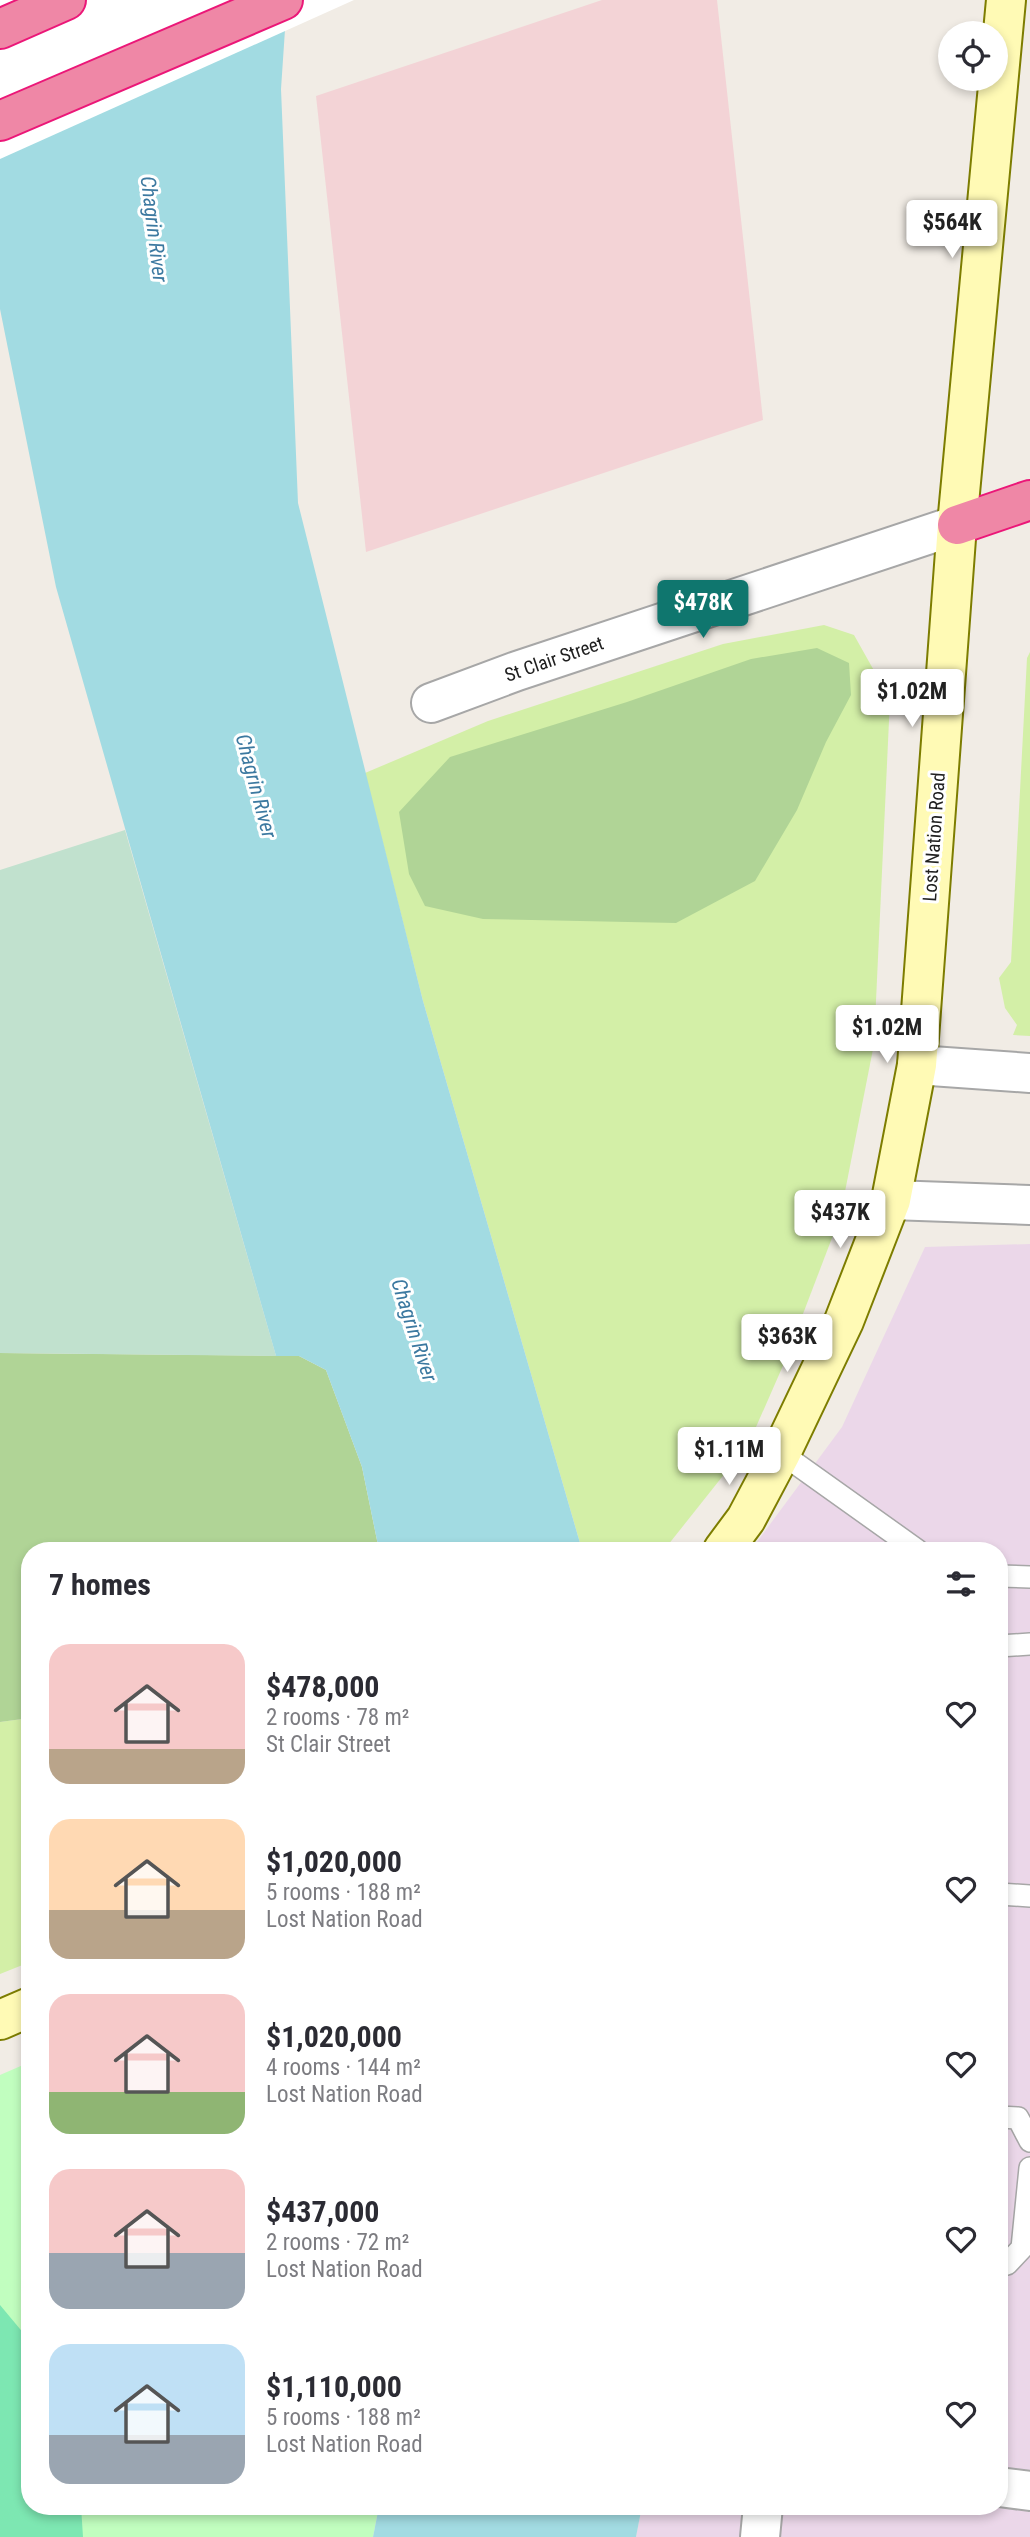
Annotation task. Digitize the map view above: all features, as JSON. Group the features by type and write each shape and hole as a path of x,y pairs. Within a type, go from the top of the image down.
{"highway":[{"path":"0,29 66,0"},
{"path":"0,121 283,0"},
{"path":"957,525 1030,499"},
{"path":"957,525 1030,526"}],"street":[{"name":"Lost Nation Road","path":"729,1542 746,1519 781,1453 844,1321 891,1200 917,1065 957,525 1006,0"},
{"name":"St Clair Street","path":"431,703 517,671 957,525"},
{"path":"917,1065 1030,1073"},
{"path":"891,1200 1030,1205"},
{"path":"0,2020 21,2011"},
{"path":"1008,2488 1030,2491"},
{"path":"760,2537 762,2515"}],"lane":[{"path":"781,1453 906,1542"},
{"path":"1008,1576 1030,1577"},
{"path":"1008,1645 1030,1644"},
{"path":"1008,1895 1030,1896"},
{"path":"1008,2117 1018,2118 1030,2141"},
{"path":"1008,2263 1022,2248 1030,2168"}],"shaded area":[{"path":"602,0 717,0 763,420 366,552 316,96"},
{"path":"1030,1244 1030,2537 636,2537 640,2515 1008,2515 1008,1542 757,1542 842,1427 925,1247"}],"green space":[{"path":"824,625 854,635 890,699 874,1044 840,1217 785,1361 749,1443 670,1542 580,1542 423,1001 365,773 488,721 723,644"},
{"path":"817,648 849,663 851,695 826,742 797,810 755,881 676,923 483,919 425,906 409,874 399,812 450,757 627,702 751,659"},
{"path":"1030,652 1030,1036 1013,1035 1017,1025 1005,1008 999,978 1011,962 1027,658"},
{"path":"125,830 276,1356 0,1353 0,870"},
{"path":"0,1353 299,1356 326,1370 362,1467 377,1542 21,1542 21,1719 0,1722"},
{"path":"21,1719 21,1966 0,1974 0,1722"},
{"path":"21,2066 21,2515 377,2515 373,2537 0,2537 0,2075"},
{"path":"0,2305 21,2330 21,2515 82,2515 83,2537 0,2537"}],"water":[{"name":"Chagrin River","path":"0,0 287,0 281,89 298,503 423,1001 580,1542 377,1542 362,1467 326,1370 299,1356 276,1356 56,587 0,309"},
{"path":"377,2515 640,2515 636,2537 373,2537"}],"pier":[{"path":"0,0 354,0 0,159"}]}
